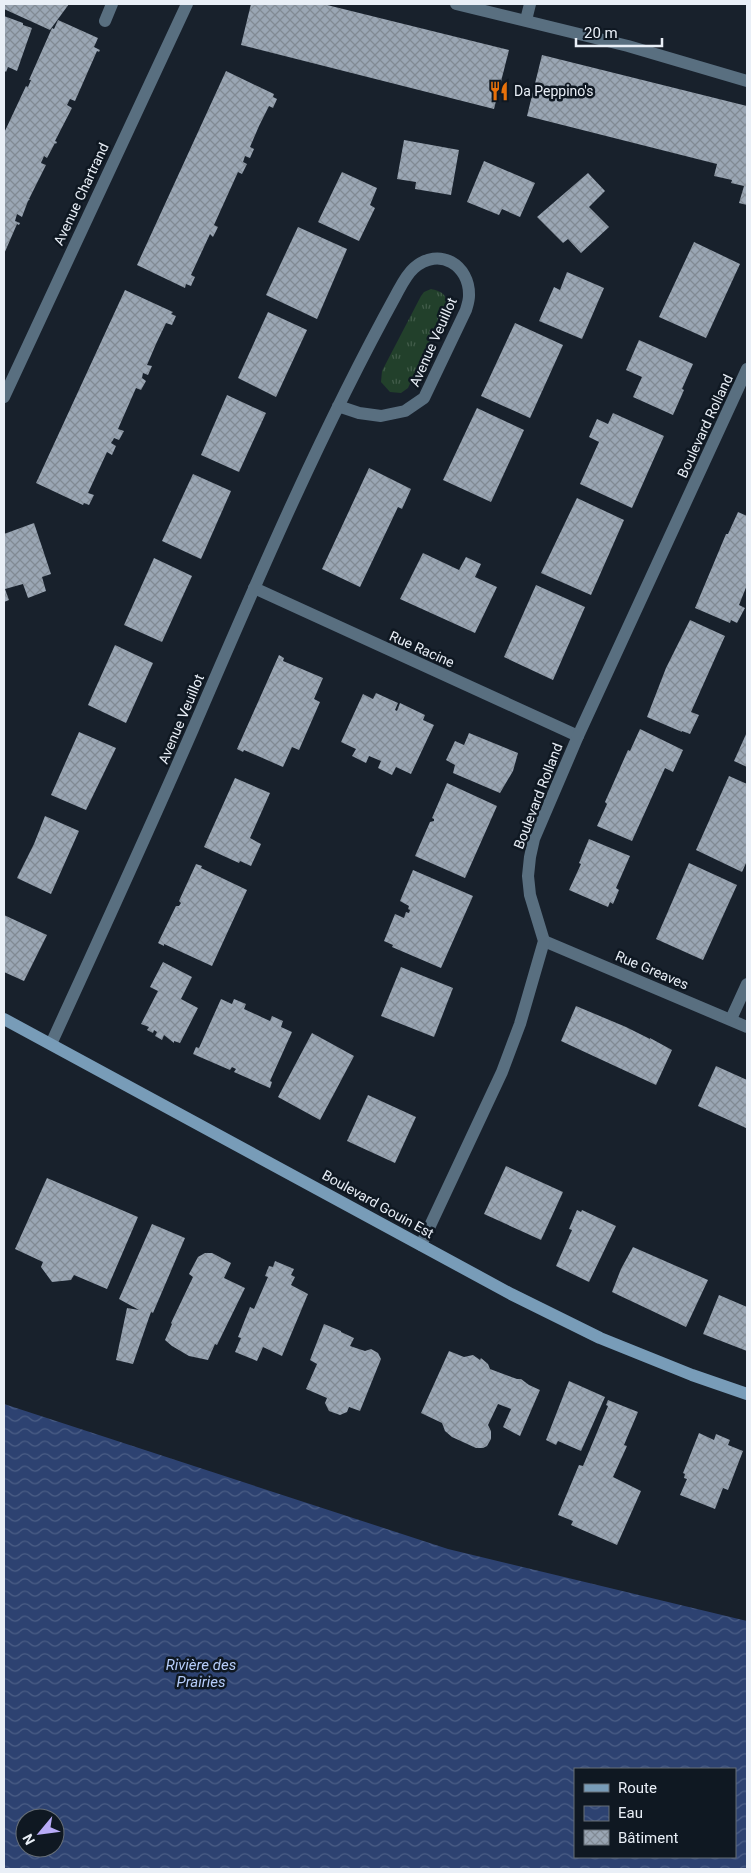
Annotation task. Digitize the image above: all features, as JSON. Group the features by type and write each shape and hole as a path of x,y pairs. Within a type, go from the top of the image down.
{"street":[{"path":"105,22 112,4"},
{"name":"Avenue Chartrand","path":"4,397 187,4"},
{"path":"456,4 628,46 747,82"},
{"path":"526,20 530,4"},
{"name":"Avenue Veuillot","path":"51,1044 155,815 254,588 338,406 371,340 407,275 416,266 426,260 439,258 451,261 462,270 468,284 470,297 466,310 424,398 405,411 381,416 359,413 338,406"},
{"name":"Boulevard Rolland","path":"544,941 530,895 528,876 534,840 578,736 747,369"},
{"name":"Rue Racine","path":"254,588 578,736"},
{"path":"421,1245 502,1072 520,1024 544,941"},
{"name":"Rue Greaves","path":"544,941 747,1027"},
{"path":"731,1019 747,984"},
{"name":"Boulevard Gouin Est","path":"4,1019 511,1294 600,1338 692,1375 747,1394"}],"green space":[{"path":"431,289 445,296 446,305 408,388 401,393 390,392 381,382 382,371 421,296 424,292"}],"water":[{"name":"Rivière des Prairies","path":"4,1404 448,1549 747,1621 747,1869 4,1869"}],"building":[{"path":"4,4 69,4 50,30 4,9"},
{"path":"251,4 323,4 509,50 494,109 241,45"},
{"path":"4,16 32,28 17,71 8,67 6,72 4,70"},
{"path":"58,20 98,38 94,47 100,50 99,52 97,51 75,101 70,99 67,105 72,108 55,141 57,142 56,144 47,158 44,156 41,163 46,165 22,217 17,214 15,221 20,223 19,225 17,224 4,254 4,133 26,86 28,87 31,80 29,80 52,28 54,29"},
{"path":"542,55 747,106 747,205 739,203 744,186 731,183 732,180 714,176 717,164 527,116"},
{"path":"226,71 274,94 273,97 277,99 273,108 269,106 259,126 250,147 254,149 250,158 245,156 243,162 247,164 242,174 238,172 214,225 218,227 213,237 210,234 191,275 195,277 191,286 186,284 185,288 137,265"},
{"path":"404,140 459,150 451,195 415,189 416,182 397,179"},
{"path":"484,161 535,183 520,217 502,209 499,215 467,202"},
{"path":"342,172 377,188 370,205 375,208 359,241 318,222"},
{"path":"588,173 605,191 589,207 609,227 581,253 568,239 563,243 537,217"},
{"path":"298,227 347,249 317,319 266,295"},
{"path":"694,242 740,264 706,338 659,317"},
{"path":"567,272 604,288 582,339 539,321 554,287 560,290"},
{"path":"125,290 173,312 171,314 176,316 172,325 166,323 147,365 152,366 148,375 143,373 142,378 146,381 141,390 136,388 118,429 124,431 119,440 114,438 111,443 116,446 112,455 107,452 88,493 94,495 89,505 84,503 83,505 36,483"},
{"path":"268,312 307,330 276,397 238,378"},
{"path":"515,323 563,345 530,418 481,396"},
{"path":"639,340 693,364 673,415 633,397 642,377 626,370"},
{"path":"227,395 266,413 239,472 201,455"},
{"path":"477,408 524,430 491,502 443,480"},
{"path":"613,413 664,436 632,508 580,484 599,442 589,437 597,419 608,424"},
{"path":"369,468 411,489 402,509 398,507 360,587 322,569"},
{"path":"193,474 231,491 201,559 162,541"},
{"path":"577,498 624,520 591,595 541,573"},
{"path":"738,512 747,516 747,585 739,605 745,608 737,623 731,620 730,623 695,608 726,534 728,534"},
{"path":"34,523 51,574 42,577 46,591 28,598 23,584 5,589 9,600 4,602 4,534"},
{"path":"423,553 459,570 466,557 481,564 475,577 497,587 475,633 400,599"},
{"path":"154,558 192,576 162,642 124,625"},
{"path":"536,585 585,607 553,680 504,657"},
{"path":"690,620 725,636 691,712 699,715 690,734 647,717 666,668"},
{"path":"115,645 153,663 126,723 88,705"},
{"path":"279,655 284,658 283,661 323,678 314,699 320,702 299,750 292,747 283,767 244,750 243,752 237,749"},
{"path":"376,693 398,703 395,710 397,711 400,703 425,715 423,720 434,725 411,774 396,767 392,775 378,768 381,761 369,756 366,763 352,756 356,749 341,742 363,694 373,699"},
{"path":"640,729 683,750 673,772 665,768 632,841 597,826 607,804 605,802 628,750 630,751"},
{"path":"79,732 116,748 86,810 51,795"},
{"path":"747,732 747,767 734,761"},
{"path":"469,733 518,753 513,771 500,793 453,773 455,765 446,760 455,741 464,745"},
{"path":"729,776 747,784 747,861 742,872 696,850"},
{"path":"235,778 270,793 250,838 261,844 251,866 240,861 239,863 204,847"},
{"path":"447,783 497,806 465,878 415,856 430,822 434,821 432,818"},
{"path":"45,816 79,831 51,894 17,878"},
{"path":"589,839 630,856 616,888 619,890 613,904 610,902 608,907 569,890 581,864 579,863"},
{"path":"689,863 737,885 703,960 656,939"},
{"path":"196,864 247,890 212,966 158,943 176,906 179,906 181,903 179,901"},
{"path":"413,870 473,896 441,968 392,947 393,945 384,941 395,914 404,918 406,912 409,913 409,906 400,901"},
{"path":"4,915 47,935 24,981 4,972"},
{"path":"163,962 192,977 181,999 198,1008 180,1043 174,1041 174,1043 164,1035 162,1040 155,1036 157,1032 154,1030 153,1033 147,1030 149,1027 141,1024 158,991 150,987"},
{"path":"401,967 453,988 434,1037 381,1016"},
{"path":"221,999 232,1004 234,999 246,1004 244,1009 270,1021 272,1016 283,1021 281,1027 292,1032 270,1081 272,1082 270,1088 234,1072 236,1069 232,1067 230,1070 193,1054 196,1047 199,1048"},
{"path":"576,1006 650,1038 672,1050 656,1085 561,1041"},
{"path":"312,1033 354,1056 320,1120 278,1097"},
{"path":"716,1066 747,1080 746,1128 698,1106"},
{"path":"368,1095 416,1117 395,1163 347,1141"},
{"path":"506,1166 563,1192 541,1240 484,1214"},
{"path":"47,1178 138,1217 107,1289 74,1275 71,1280 52,1282 41,1267 43,1262 15,1249"},
{"path":"577,1210 581,1212 582,1210 616,1226 589,1282 556,1266 572,1230 569,1229"},
{"path":"152,1224 185,1238 153,1313 151,1312 133,1364 116,1360 127,1308 139,1310 119,1299"},
{"path":"633,1247 708,1280 686,1327 612,1292 621,1269"},
{"path":"205,1253 212,1253 231,1263 224,1278 245,1288 208,1360 189,1356 165,1340 193,1277 189,1274 198,1257"},
{"path":"275,1261 294,1269 291,1275 295,1277 291,1285 308,1294 282,1356 263,1347 257,1361 235,1352 241,1338 238,1337 250,1307 254,1309 268,1277 265,1276 269,1266 273,1267"},
{"path":"719,1295 747,1307 747,1351 703,1334"},
{"path":"324,1324 354,1338 350,1346 365,1351 371,1349 378,1353 381,1359 360,1411 349,1407 347,1412 340,1415 329,1411 325,1403 327,1398 306,1389 317,1364 310,1360"},
{"path":"449,1351 464,1357 473,1355 480,1360 481,1358 488,1364 490,1369 521,1379 540,1390 520,1436 503,1427 511,1409 498,1404 488,1425 491,1431 491,1439 487,1446 483,1448 476,1448 452,1437 445,1431 442,1423 421,1413"},
{"path":"569,1381 605,1397 581,1451 558,1441 556,1445 546,1440"},
{"path":"608,1400 638,1412 624,1445 627,1446 613,1477 641,1491 617,1545 571,1525 573,1521 558,1515 579,1465 583,1466 608,1406 606,1405"},
{"path":"699,1433 714,1440 716,1434 730,1440 728,1445 743,1451 728,1490 723,1488 715,1509 680,1495 687,1479 684,1478 685,1474 683,1473"}],"place":[{"name":"Da Peppino's","path":"499,91"}]}
